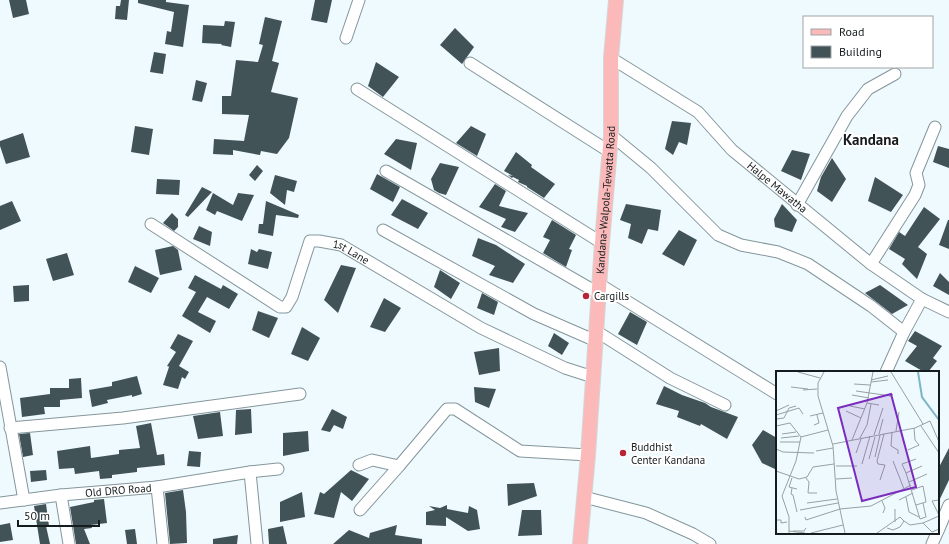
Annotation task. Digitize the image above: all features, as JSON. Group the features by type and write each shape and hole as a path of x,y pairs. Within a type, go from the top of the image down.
{"main road":[{"name":"Kandana-Walpola-Tewatta Road","path":"580,544 610,152 611,58 616,0"}],"street":[{"path":"346,38 359,0"},
{"name":"Halpe Mawatha","path":"611,58 698,112 732,150 870,264 922,299 949,312"},
{"path":"470,63 610,152"},
{"path":"797,205 846,116 868,90 895,74"},
{"path":"357,89 602,243"},
{"path":"870,264 915,195 919,186 916,173 935,127"},
{"path":"611,135 651,168 718,235 741,245 778,252 808,264 871,306 904,332"},
{"path":"386,171 599,288 776,393"},
{"name":"1st Lane","path":"151,224 280,306 286,307 292,297 310,241 341,245 481,328 565,368 593,377"},
{"path":"383,230 534,314 596,336 670,378 725,405"},
{"path":"886,371 904,332 922,299"},
{"path":"0,367 24,500"},
{"path":"10,428 123,418 300,394"},
{"path":"360,510 447,409 455,409 520,451 588,455"},
{"path":"359,465 372,460 399,466"},
{"path":"157,487 278,469"},
{"path":"250,472 257,544"},
{"name":"Old DRO Road","path":"0,503 61,495 157,487 163,544"},
{"path":"61,495 69,544"},
{"path":"584,497 646,513 693,534 710,544"},
{"path":"939,530 949,505"},
{"path":"932,544 937,534"}],"building":[{"path":"9,0 26,0 29,14 13,18"},
{"path":"121,0 129,0 127,20 115,19 116,6 120,6"},
{"path":"138,0 166,0 166,2 189,5 183,47 165,44 167,31 171,32 174,12 138,3"},
{"path":"315,0 332,0 327,23 311,20"},
{"path":"265,17 282,21 272,61 279,63 271,92 298,98 289,138 277,154 261,151 260,155 233,150 233,155 213,154 214,139 244,141 249,115 222,114 222,96 231,96 236,60 258,62 263,45 259,44"},
{"path":"225,21 235,22 231,47 221,45 222,44 202,43 203,25 224,26"},
{"path":"455,28 474,47 462,64 440,45"},
{"path":"154,52 166,54 163,74 150,72"},
{"path":"376,62 399,77 383,97 368,86"},
{"path":"196,80 207,83 202,102 192,100"},
{"path":"672,121 691,123 687,145 679,142 673,155 665,149"},
{"path":"135,126 153,129 149,155 131,152"},
{"path":"471,126 486,134 477,156 456,143"},
{"path":"23,133 30,157 6,164 0,146 0,141"},
{"path":"396,139 417,143 411,170 384,154"},
{"path":"938,146 949,149 949,168 933,162"},
{"path":"792,150 810,154 801,180 781,171"},
{"path":"516,152 532,165 531,167 555,184 544,198 527,186 518,182 519,180 513,177 512,178 508,175 513,176 504,171"},
{"path":"832,158 846,179 832,202 817,191 821,177"},
{"path":"440,163 459,167 446,195 434,190 431,179"},
{"path":"257,165 263,171 255,181 249,175"},
{"path":"377,174 400,187 393,202 370,189"},
{"path":"275,175 297,181 294,192 287,190 285,205 270,193"},
{"path":"875,177 903,195 891,212 868,201"},
{"path":"157,179 180,180 179,195 156,194"},
{"path":"495,184 506,191 499,206 528,213 515,232 501,227 506,219 479,207"},
{"path":"202,187 212,192 188,217 185,215"},
{"path":"213,193 233,205 238,193 254,195 242,221 217,211 215,215 206,210"},
{"path":"402,199 428,213 418,229 391,215"},
{"path":"12,201 21,221 0,230 0,206"},
{"path":"266,201 299,215 298,218 276,215 273,236 258,233 259,224 263,224"},
{"path":"626,204 661,210 658,231 648,229 642,244 628,238 631,224 620,220"},
{"path":"782,204 797,220 792,232 775,227 774,219"},
{"path":"924,207 940,219 918,247 927,254 917,279 902,264 905,259 889,249 899,232 905,236"},
{"path":"172,213 178,219 178,227 174,231 163,223"},
{"path":"552,220 576,235 569,249 572,250 566,267 543,253 550,240 543,237"},
{"path":"949,220 949,249 939,245"},
{"path":"199,226 212,232 210,246 193,239"},
{"path":"679,230 697,240 684,266 662,254"},
{"path":"478,238 496,245 525,264 513,283 489,275 495,266 472,256"},
{"path":"173,246 178,250 182,270 160,275 155,250"},
{"path":"251,249 257,252 259,249 272,252 268,269 248,264"},
{"path":"67,253 74,275 53,281 46,259"},
{"path":"341,265 356,268 338,313 324,300"},
{"path":"135,266 159,278 151,293 128,282"},
{"path":"440,270 460,283 451,299 434,287"},
{"path":"940,273 949,282 949,295 933,286"},
{"path":"195,275 221,289 223,285 238,294 229,309 207,297 198,312 216,321 210,333 182,316 196,292 188,288"},
{"path":"29,285 29,301 14,302 13,286"},
{"path":"880,285 908,305 892,314 865,293"},
{"path":"482,293 498,302 494,315 477,308"},
{"path":"384,298 401,308 385,332 370,327"},
{"path":"258,311 278,318 269,338 252,330"},
{"path":"630,312 647,322 637,345 618,334"},
{"path":"302,327 320,338 308,361 291,354"},
{"path":"915,331 942,346 933,358 937,361 929,371 922,371 905,361 917,346 908,341"},
{"path":"554,333 569,343 562,355 548,346"},
{"path":"178,334 193,341 179,366 189,372 185,379 182,377 178,389 163,385 170,367 167,366 176,352 170,348"},
{"path":"499,348 500,371 479,375 474,352"},
{"path":"137,376 142,394 132,397 132,395 107,400 108,403 92,407 89,390 112,386 112,382"},
{"path":"81,378 82,398 60,400 60,407 44,407 45,414 22,417 20,398 50,394 50,388 69,388 69,379"},
{"path":"664,386 682,395 738,417 727,439 701,424 700,426 677,417 679,411 656,404"},
{"path":"474,387 496,389 489,408 475,402"},
{"path":"251,409 252,433 235,435 236,410"},
{"path":"332,409 347,417 343,429 334,425 330,432 321,430"},
{"path":"220,412 223,436 198,439 193,416"},
{"path":"151,423 157,455 164,454 165,465 137,468 137,472 112,475 112,478 100,479 99,471 75,474 74,468 59,469 57,451 90,446 91,458 119,454 119,450 140,448 136,426"},
{"path":"763,430 776,437 776,470 762,463 752,445"},
{"path":"308,431 309,451 283,456 283,433"},
{"path":"30,433 33,455 23,457 19,434"},
{"path":"949,448 949,480 939,501 939,467"},
{"path":"189,451 201,452 200,467 187,466"},
{"path":"46,470 47,480 31,482 30,471"},
{"path":"351,470 369,479 352,501 341,492 334,518 314,514 320,492 324,494"},
{"path":"534,483 537,496 508,506 507,484"},
{"path":"183,490 186,512 187,543 170,544 165,493"},
{"path":"302,492 305,517 280,522 280,502"},
{"path":"104,499 107,523 91,525 92,528 84,529 90,544 76,544 70,507 94,502 94,500"},
{"path":"46,504 49,526 46,526 50,544 40,544 34,506"},
{"path":"447,505 447,509 468,513 469,506 477,510 480,529 468,531 446,517 446,526 426,525 426,512 435,510 429,506 440,508"},
{"path":"522,510 541,510 542,535 518,536"},
{"path":"10,523 13,540 0,542 0,525"},
{"path":"397,525 395,535 422,539 422,544 333,544 349,530 369,538 370,533"},
{"path":"283,526 287,544 269,544 268,529"},
{"path":"135,529 137,544 127,544 125,530"},
{"path":"238,535 237,544 213,544 213,539"}],"place":[{"name":"Cargills","path":"586,296"},
{"name":"Buddhist Center Kandana","path":"623,453"}],"district":[{"name":"Kandana","path":"871,140"}]}
